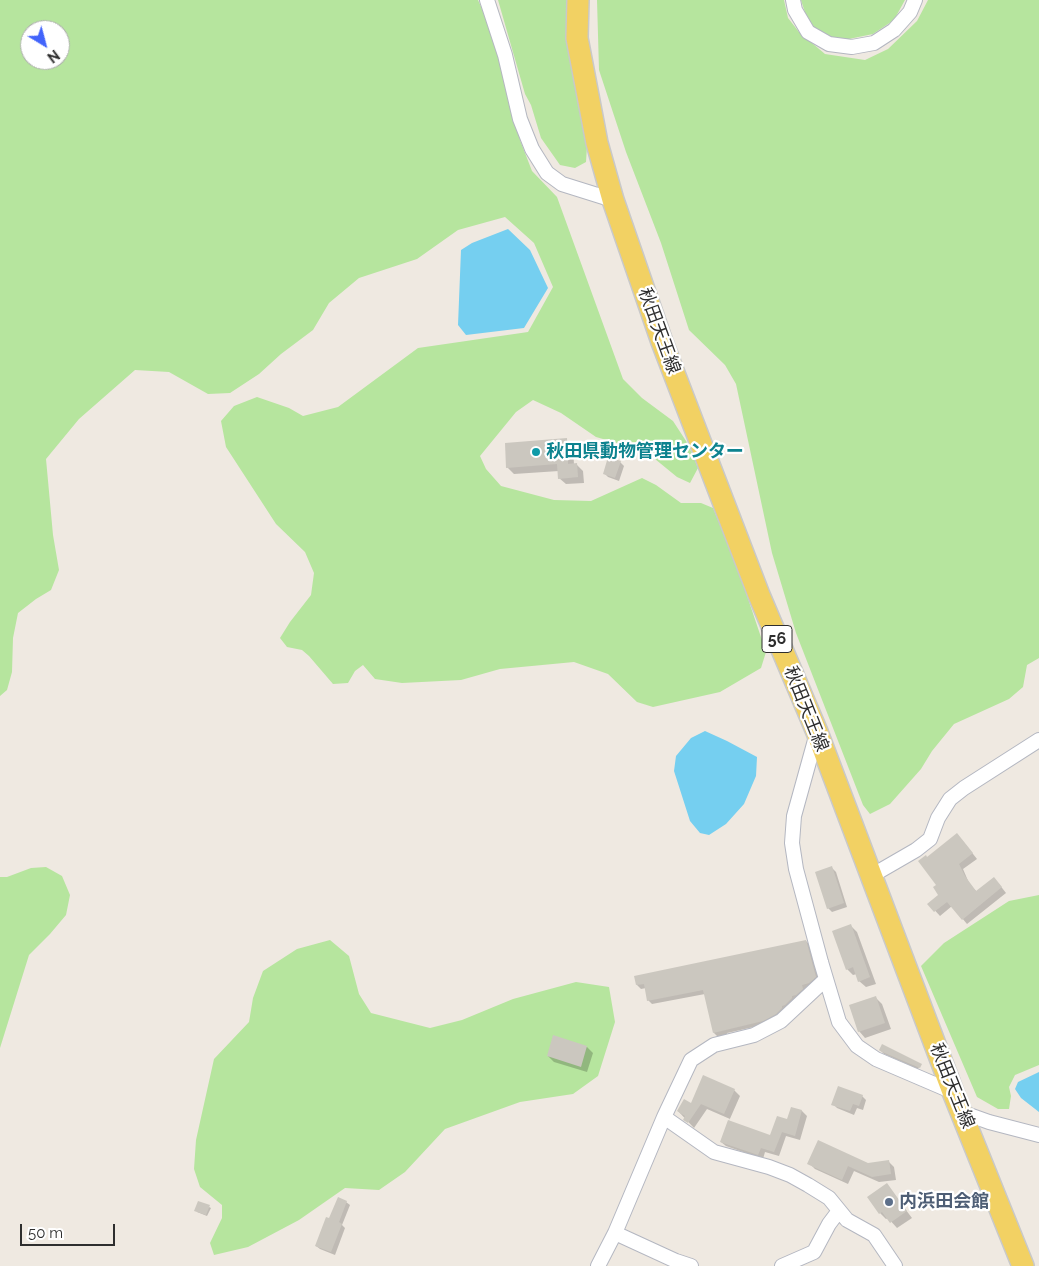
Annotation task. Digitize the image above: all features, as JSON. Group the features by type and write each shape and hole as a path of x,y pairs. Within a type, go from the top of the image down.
{"main road":[{"name":"秋田天王線","path":"578,0 577,38 597,144 612,200 662,342 755,586 817,732 953,1092 1023,1266"}],"street":[{"path":"487,0 505,55 520,120 532,149 547,173 562,184 612,200"},
{"path":"793,0 794,10 808,32 829,44 852,47 874,43 894,30 910,12 915,0"},
{"path":"817,732 794,816 792,843 796,870 840,1022 858,1046 876,1059 953,1092"},
{"path":"871,876 916,850 930,839 938,818 950,799 1039,740"},
{"path":"598,1266 615,1233 664,1117 691,1060 714,1045 754,1035 781,1021 826,979"},
{"path":"961,1112 989,1122 1039,1135"},
{"path":"664,1117 714,1152 783,1172 829,1198 838,1212 847,1220 874,1235 895,1266"},
{"path":"782,1266 814,1252 829,1224 838,1212"},
{"path":"615,1233 676,1262 691,1266"}],"green space":[{"path":"0,0 478,0 502,68 520,140 532,171 557,197 623,379 642,398 673,421 688,444 698,468 690,483 677,477 655,459 624,445 596,437 561,413 533,400 516,412 480,456 486,469 501,486 554,500 591,501 642,478 656,485 681,503 701,503 713,508 737,566 766,652 761,668 720,692 653,707 637,702 608,674 574,662 500,669 461,680 402,683 375,679 363,665 355,671 348,683 333,684 309,656 302,650 287,647 280,638 311,595 314,573 305,552 276,524 226,447 221,421 234,406 257,397 289,408 303,416 338,407 418,348 528,332 553,287 534,243 505,217 458,230 417,259 359,278 329,303 313,330 281,354 259,374 230,393 208,394 169,372 135,370 79,419 46,459 53,535 59,570 51,590 18,613 13,638 12,672 7,690 0,696"},
{"path":"498,0 569,0 568,18 579,105 587,146 586,162 575,168 560,165 541,138 531,105 525,94"},
{"path":"597,0 784,0 788,18 799,32 825,54 865,60 888,49 917,21 928,0 1039,0 1039,658 1027,665 1023,687 1009,699 954,724 932,751 921,769 890,804 870,814 863,805 796,633 772,553 736,384 725,365 689,330 661,243 626,152 599,70"},
{"path":"801,0 905,0 894,20 873,34 844,40 828,36 809,25"},
{"path":"46,867 62,876 70,895 66,915 29,955 0,1048 0,877 7,877 31,868"},
{"path":"1039,895 1039,1065 1015,1075 1009,1087 1011,1096 1009,1109 998,1109 977,1097 921,966 944,943 1009,901"},
{"path":"330,940 349,956 359,994 371,1013 430,1028 462,1020 513,999 576,982 609,987 615,1022 598,1076 573,1094 520,1102 445,1129 405,1172 379,1190 345,1188 299,1220 248,1247 214,1255 210,1243 222,1218 222,1205 200,1187 194,1169 196,1140 214,1059 249,1022 253,998 263,971 297,949"}],"water":[{"path":"508,229 530,250 548,288 524,328 466,335 458,325 461,250 472,243"},
{"path":"705,731 757,757 756,776 744,804 726,824 709,835 700,833 690,821 674,771 676,756 691,738"},
{"path":"1039,1072 1039,1112 1021,1098 1015,1089 1018,1082"}],"building":[{"name":"秋田県動物管理センター","path":"567,438 568,464 577,463 578,477 558,479 557,464 506,468 505,443"},
{"path":"608,457 621,461 615,478 603,474"},
{"path":"957,833 973,853 959,864 976,891 994,877 1002,887 962,920 947,902 934,912 927,904 938,895 933,887 936,885 918,861 926,855 927,857"},
{"path":"832,866 844,903 827,909 815,872"},
{"path":"851,924 870,977 858,982 853,967 846,970 832,931"},
{"path":"806,940 816,977 809,983 802,985 803,989 792,996 776,1014 763,1021 713,1033 703,990 647,1001 644,984 636,985 634,976"},
{"path":"876,996 885,1023 858,1032 849,1005"},
{"path":"553,1035 587,1046 581,1067 547,1056"},
{"path":"882,1044 922,1064 920,1068 880,1051"},
{"path":"703,1075 735,1089 724,1114 701,1104 688,1123 683,1120 685,1116 677,1111 684,1099 691,1103"},
{"path":"838,1086 863,1095 859,1106 853,1104 850,1111 831,1105"},
{"path":"791,1107 802,1110 795,1136 782,1132 774,1152 761,1148 758,1155 720,1142 728,1120 770,1135 777,1116 787,1119"},
{"path":"818,1140 868,1163 889,1160 891,1174 872,1177 848,1166 842,1180 807,1164"},
{"name":"内浜田会館","path":"887,1183 907,1211 890,1223 882,1212 879,1214 867,1197"},
{"path":"338,1197 347,1201 339,1222 342,1224 331,1252 315,1246 326,1217 329,1218"},
{"path":"198,1201 210,1205 206,1215 194,1211"}],"place":[{"name":"秋田県動物管理センター","path":"536,452"},
{"name":"内浜田会館","path":"889,1202"}]}
